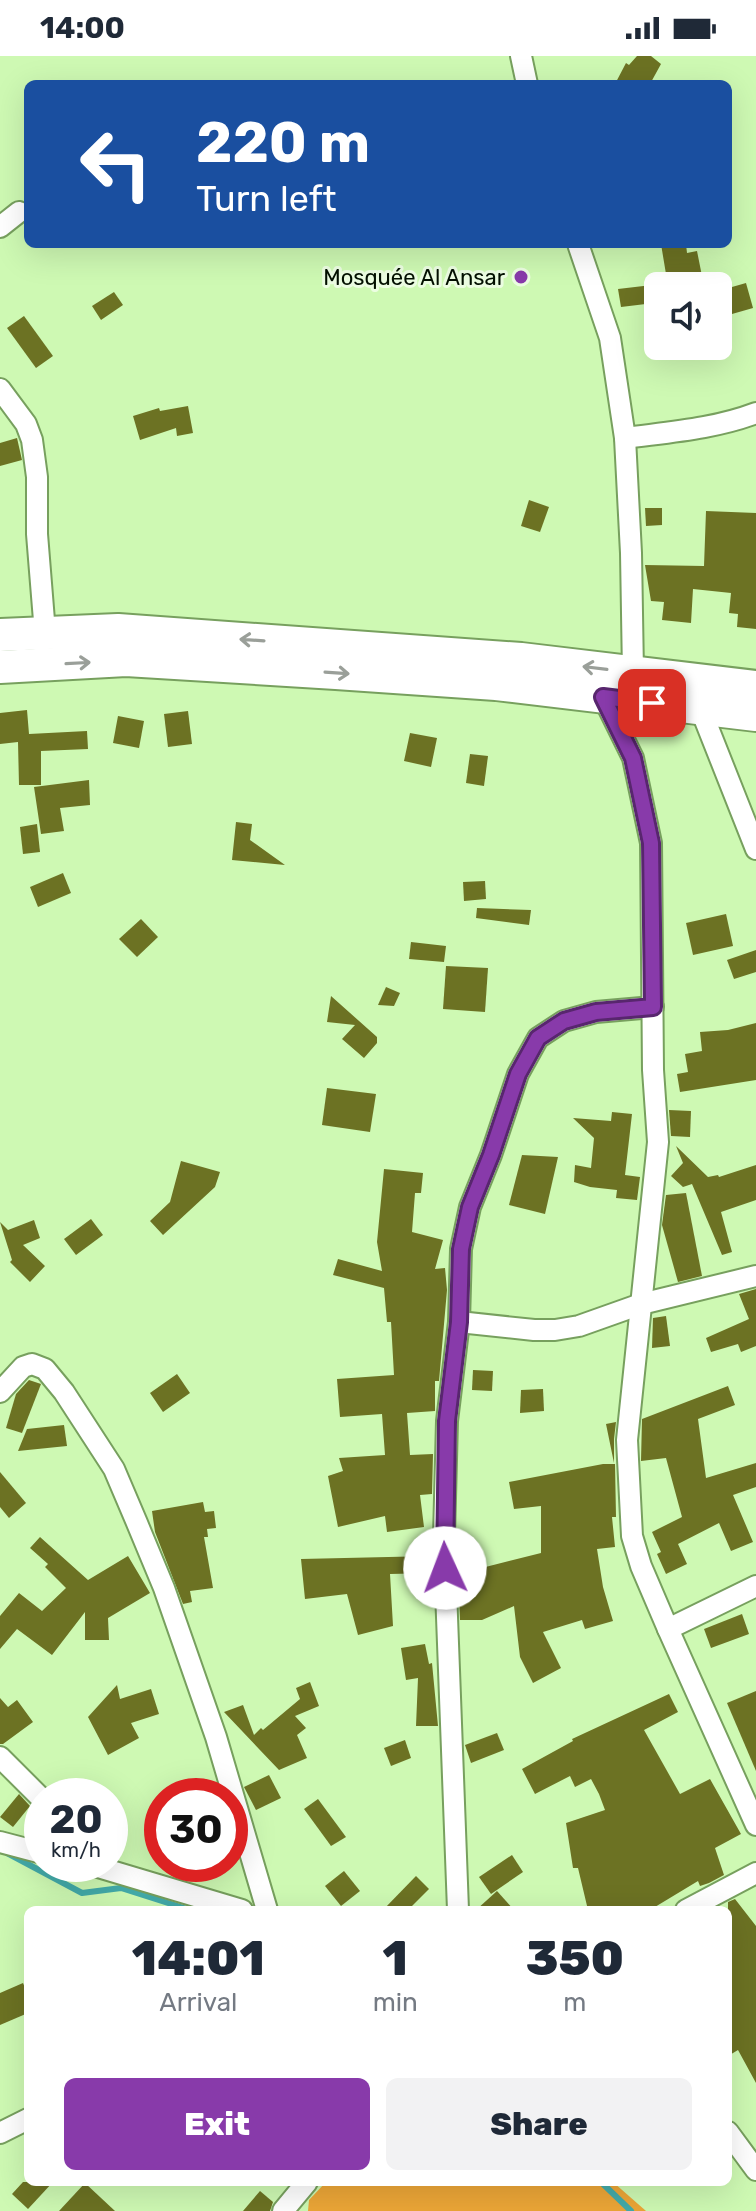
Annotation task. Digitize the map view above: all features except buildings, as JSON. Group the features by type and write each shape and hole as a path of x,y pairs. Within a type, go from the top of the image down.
{"main road":[{"path":"0,635 118,630 521,659 633,673 756,715"},
{"path":"0,667 126,660 496,684 603,697 695,695 756,687"}],"street":[{"path":"521,56 526,80"},
{"path":"0,227 19,212"},
{"path":"579,248 610,338 625,438 633,673"},
{"path":"0,389 26,424 32,440 45,633"},
{"path":"625,438 723,423 756,413"},
{"path":"695,695 756,849"},
{"path":"603,697 633,758 650,832 653,1070 658,1142 627,1440 632,1536 641,1566 668,1629 756,1825"},
{"path":"458,1906 444,1537 447,1421 459,1322 461,1249 470,1207 518,1074 538,1038 564,1021 596,1012 653,1007"},
{"path":"459,1322 555,1330 579,1326 641,1304 756,1276"},
{"path":"0,1392 23,1367 32,1364 45,1369 64,1392 114,1469 164,1588 186,1650 216,1737 266,1906"},
{"path":"668,1629 756,1586"},
{"path":"0,1757 24,1781"},
{"path":"0,1842 24,1848"},
{"path":"128,1873 230,1906"},
{"path":"694,1906 756,1873"},
{"path":"0,2133 24,2121"},
{"path":"732,2135 749,2146 756,2170"},
{"path":"283,2211 304,2186"}],"shaded area":[{"path":"322,2186 618,2186 646,2211 308,2211 309,2200"}],"waterway":[{"path":"7,1853 82,1893 121,1888 177,1906"},
{"path":"605,2186 631,2211"}],"place":[{"name":"Mosquée Al Ansar","path":"521,277"}],"route":[{"path":"445,1568 447,1421 459,1322 461,1249 470,1207 518,1074 538,1038 564,1021 596,1012 653,1007 651,843 648,821 633,758 603,697 652,703"}]}
